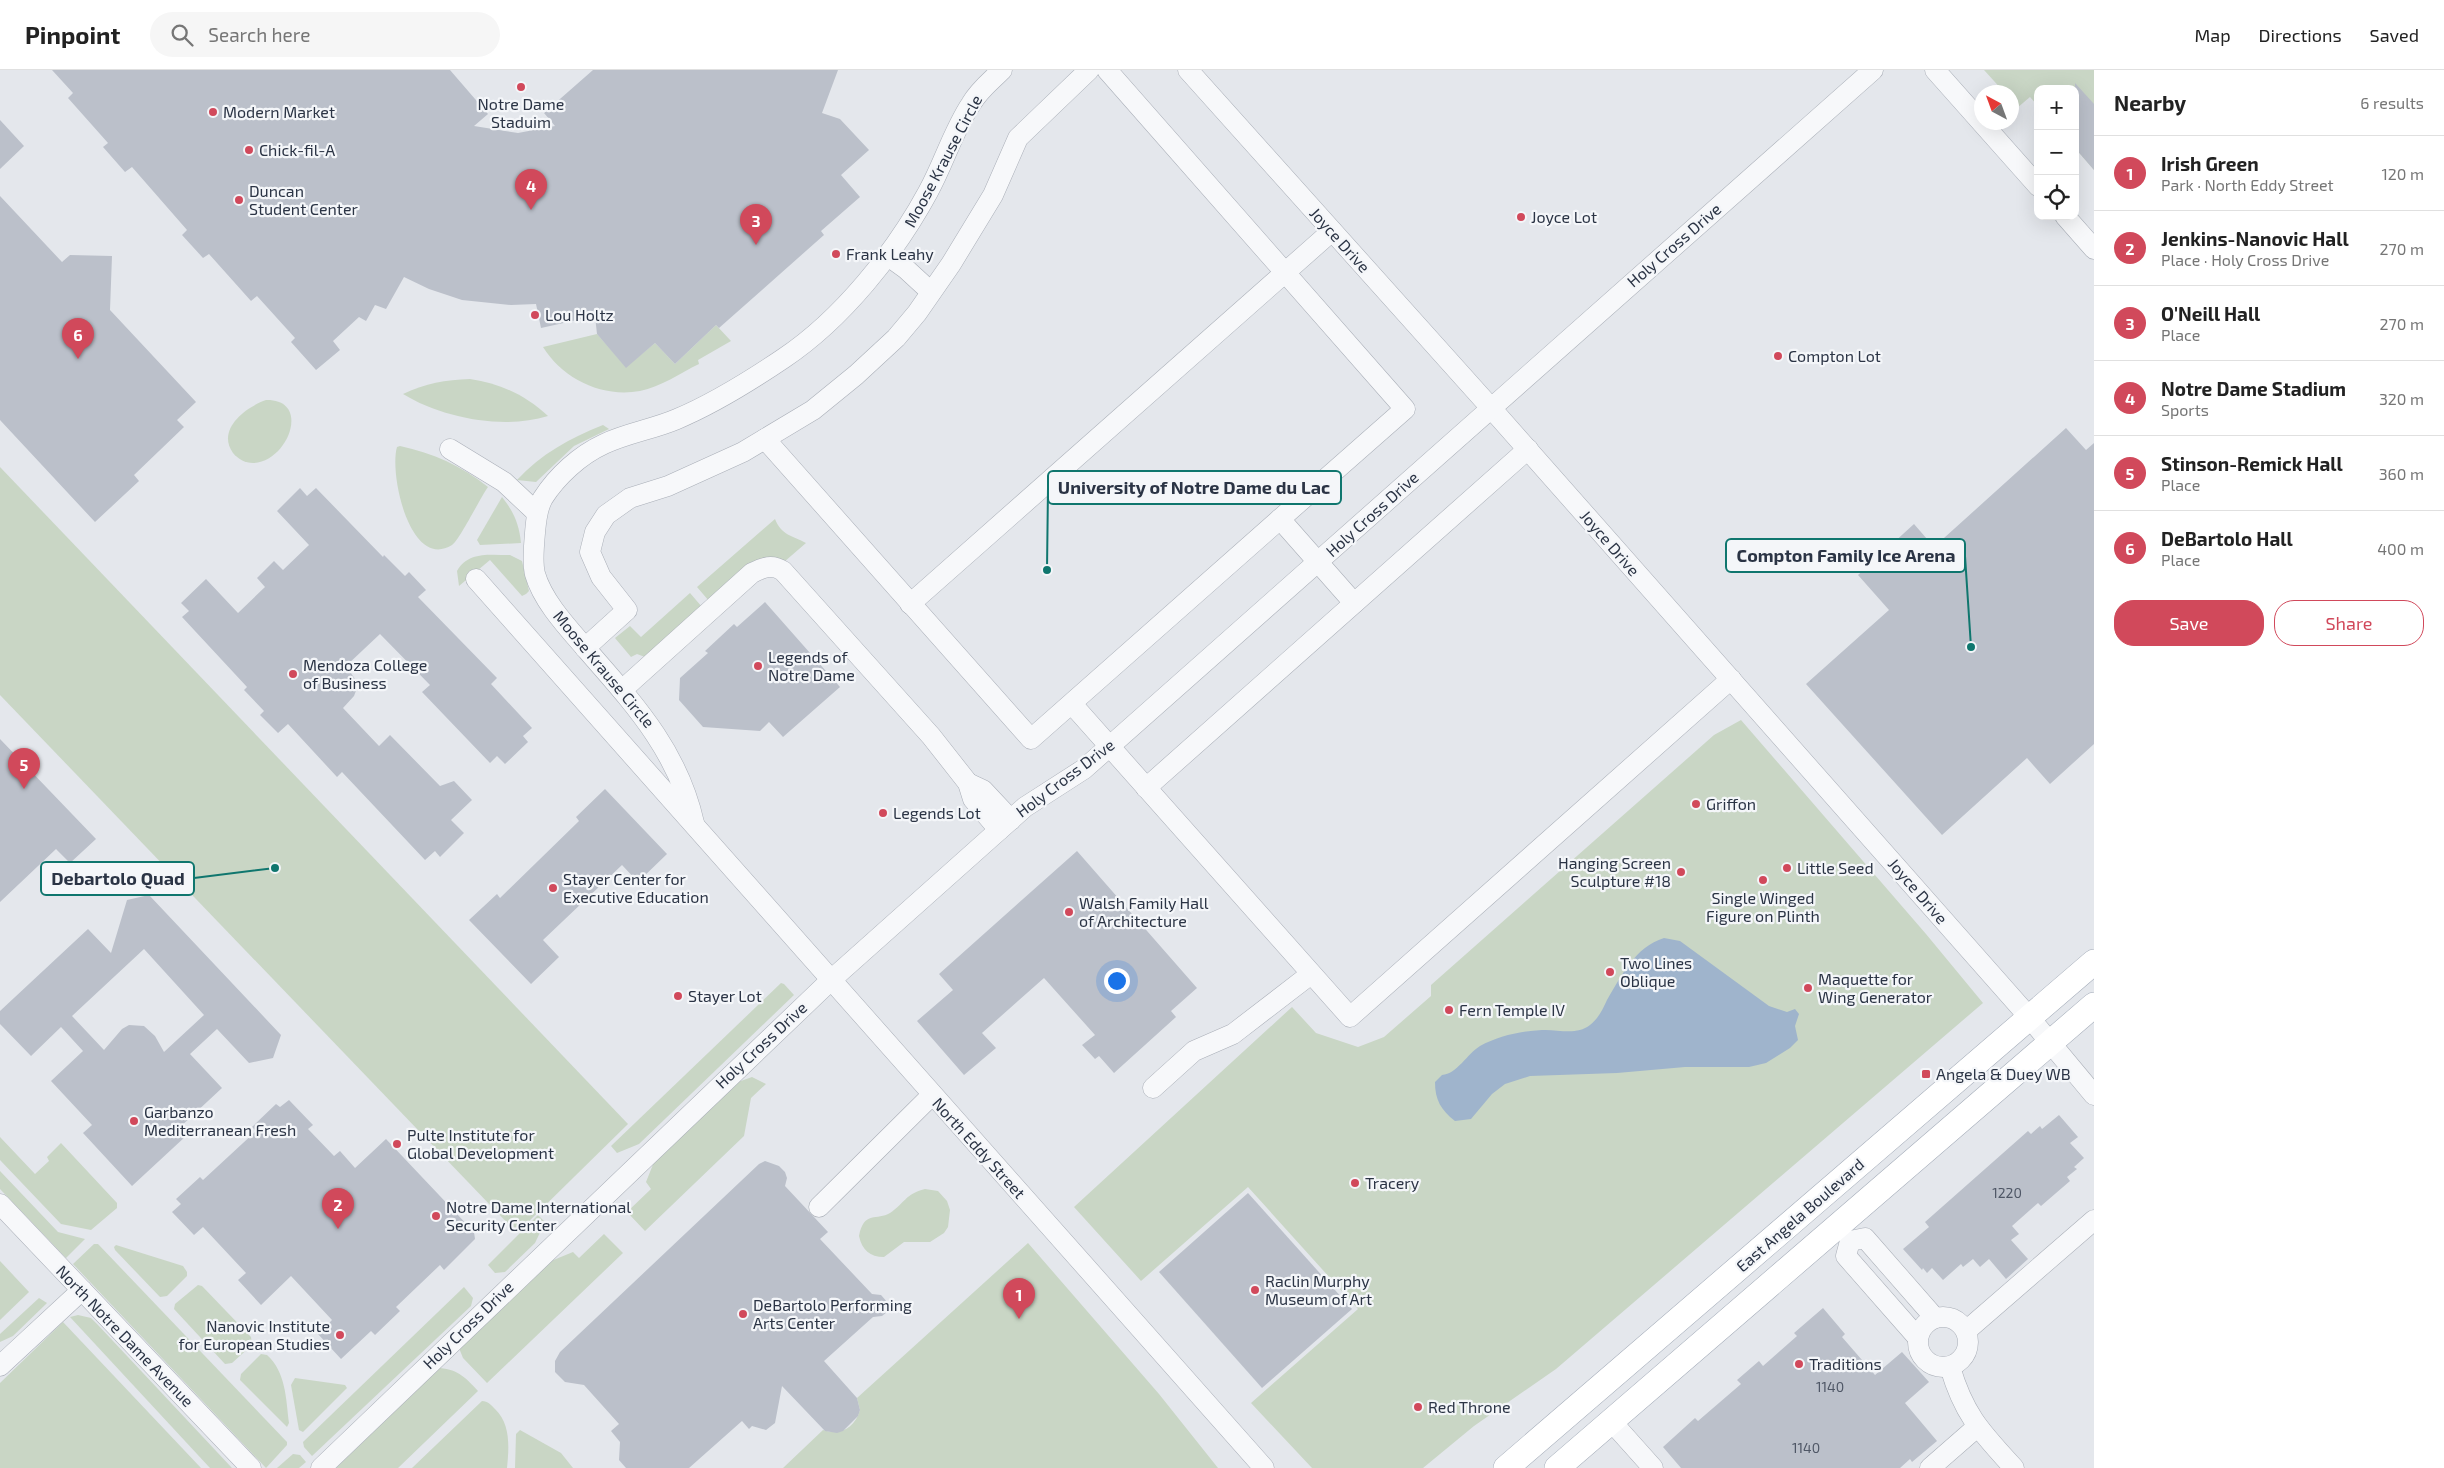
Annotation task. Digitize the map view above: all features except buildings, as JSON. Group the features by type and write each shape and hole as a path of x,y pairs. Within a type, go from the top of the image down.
{"main road":[{"name":"East Angela Boulevard","path":"1506,1468 2094,962"},
{"name":"East Angela Boulevard","path":"1557,1468 1611,1421 1844,1233 2051,1042 2094,1005"}],"street":[{"name":"Moose Krause Circle","path":"695,826 690,802 662,741 622,690 555,613 535,574 534,550 537,513 542,499 566,471 585,454 605,443 676,420 710,404 788,356 840,309 888,256 926,195 971,103 982,89 1002,70"},
{"path":"585,648 627,610 601,576 590,552 595,532 606,515 630,498 694,475 743,452 805,416 843,386 896,338 951,264 993,195 1018,138 1089,70"},
{"path":"765,439 1031,738 1072,704 1405,409 1107,70"},
{"name":"Joyce Drive","path":"1188,70 1528,449 2030,1017 2094,1095"},
{"name":"Holy Cross Drive","path":"321,1468 831,980 1005,825 1049,790 1084,769 1873,70"},
{"path":"1935,70 2034,181"},
{"path":"2068,220 2094,250"},
{"path":"910,604 1332,231"},
{"path":"888,256 906,269 931,292"},
{"path":"450,449 504,482 537,513"},
{"path":"1146,788 1528,449"},
{"path":"1280,518 1354,603"},
{"path":"622,690 752,573 763,567 775,566 783,571 931,736 968,783 972,799 1005,825"},
{"name":"North Eddy Street","path":"476,579 1264,1468"},
{"path":"1072,704 1350,1018 1731,679"},
{"path":"1153,1088 1194,1051 1234,1034 1311,974"},
{"path":"818,1206 932,1095"},
{"name":"North Notre Dame Avenue","path":"0,1204 251,1468"},
{"path":"1966,1331 2094,1220"},
{"path":"1918,1338 1846,1256 1844,1233 1865,1238 1935,1318"},
{"path":"0,1366 82,1290"},
{"path":"1942,1317 1956,1320 1966,1331 1968,1345 1966,1352 1957,1364 1950,1367 1936,1367 1929,1364 1920,1353 1918,1338 1923,1326 1935,1318 1942,1317"},
{"path":"1950,1367 1956,1387 1969,1416 2014,1468"},
{"path":"1611,1421 1652,1468"},
{"path":"1930,1468 1977,1427"}],"green space":[{"path":"1984,70 2094,70 2094,170 2079,153 2079,85 2034,85 2034,102 2030,97 2019,106 2019,85 1998,85"},
{"path":"716,325 731,341 698,360 699,364 663,383 640,391 612,392 585,384 561,368 543,347 597,334 626,367 655,343 675,364"},
{"path":"470,379 503,387 522,396 548,416 531,420 493,422 436,410 403,394 436,383"},
{"path":"266,400 280,402 288,409 291,419 290,431 285,442 276,453 265,460 253,463 239,459 233,453 229,444 228,436 231,428 242,414"},
{"path":"603,425 609,429 574,446 536,482 517,480 546,455 579,435"},
{"path":"400,446 424,452 447,461 488,487 452,545 437,549 425,544 414,533 406,516 396,477 395,460 397,447"},
{"path":"0,467 628,1124 517,1233 0,695"},
{"path":"502,497 515,518 521,543 480,545 477,540"},
{"path":"775,519 784,532 806,543 784,562 709,601 697,587"},
{"path":"487,555 510,555 522,561 529,591 526,594 522,596 490,560 459,586 457,571 467,560"},
{"path":"690,593 702,607 645,657 637,654 631,657 615,638 630,626 641,637"},
{"path":"1741,720 1926,934 1983,1003 1556,1369 1474,1426 1423,1468 1312,1468 1251,1403 1358,1309 1248,1187 1141,1281 1074,1207 1292,1007 1316,1033 1358,1047 1384,1037 1431,996 1431,985 1714,735"},
{"path":"781,983 794,995 639,1144 617,1153 611,1146"},
{"path":"752,1077 766,1084 751,1098 744,1136 645,1231 627,1212 651,1189 646,1182 654,1162 738,1082"},
{"path":"0,1137 35,1174 49,1161 47,1157 61,1143 117,1203 117,1208 91,1230 61,1224 0,1160"},
{"path":"0,1171 58,1232 85,1239 66,1258 0,1189"},
{"path":"925,1189 938,1191 947,1201 950,1210 948,1227 944,1233 930,1242 904,1242 884,1257 875,1256 867,1252 859,1236 864,1223 868,1219 890,1213 913,1193"},
{"path":"538,1215 545,1222 535,1243 505,1272 495,1273 488,1265"},
{"path":"604,1234 623,1253 487,1383 463,1358 459,1348 551,1261 573,1252 579,1258"},
{"path":"1028,1243 1159,1394 1218,1468 783,1468 823,1430 835,1432 851,1426 860,1410 857,1398"},
{"path":"94,1244 98,1244 287,1442 287,1445 266,1468 73,1264"},
{"path":"116,1245 183,1266 187,1276 167,1296 160,1297 115,1250 114,1247"},
{"path":"0,1261 29,1292 0,1320"},
{"path":"198,1285 202,1286 251,1337 252,1345 232,1363 225,1364 174,1309 175,1304"},
{"path":"464,1287 473,1298 471,1306 312,1456 304,1447 303,1442"},
{"path":"39,1298 47,1303 13,1336 0,1342 0,1334"},
{"path":"78,1315 91,1318 232,1468 210,1468 70,1317"},
{"path":"63,1322 201,1468 0,1468 0,1383"},
{"path":"261,1354 267,1355 278,1369 282,1378 289,1423 287,1427 240,1380 241,1374"},
{"path":"440,1368 462,1375 478,1391 398,1468 336,1468"},
{"path":"295,1378 345,1385 347,1388 303,1432 299,1430 291,1385"},
{"path":"482,1401 491,1405 504,1422 508,1437 507,1468 412,1468"},
{"path":"520,1430 561,1453 573,1468 515,1468 516,1434"},
{"path":"293,1454 300,1455 306,1462 299,1468 277,1468"}],"water":[{"path":"1664,938 1680,941 1769,1006 1787,1012 1795,1009 1799,1014 1795,1026 1798,1040 1790,1048 1766,1063 1749,1067 1685,1067 1617,1073 1530,1076 1505,1084 1492,1094 1471,1119 1455,1121 1446,1113 1436,1094 1435,1082 1442,1075 1452,1071 1487,1042 1518,1033 1548,1030 1573,1031 1590,1025 1600,1014 1630,963 1645,948"}],"place":[{"name":"Notre Dame Staduim","path":"521,87"},
{"name":"Modern Market","path":"213,112"},
{"name":"Chick-fil-A","path":"249,150"},
{"name":"Duncan Student Center","path":"239,200"},
{"name":"Notre Dame Stadium","path":"531,210"},
{"name":"Joyce Lot","path":"1521,217"},
{"name":"O'Neill Hall","path":"756,245"},
{"name":"Frank Leahy","path":"836,254"},
{"name":"Lou Holtz","path":"535,315"},
{"name":"Compton Lot","path":"1778,356"},
{"name":"DeBartolo Hall","path":"78,359"},
{"name":"University of Notre Dame du Lac","path":"1047,570"},
{"name":"Compton Family Ice Arena","path":"1971,647"},
{"name":"Legends of Notre Dame","path":"758,666"},
{"name":"Mendoza College of Business","path":"293,674"},
{"name":"Stinson-Remick Hall","path":"24,789"},
{"name":"Griffon","path":"1696,804"},
{"name":"Legends Lot","path":"883,813"},
{"name":"Debartolo Quad","path":"275,868"},
{"name":"Little Seed","path":"1787,868"},
{"name":"Hanging Screen Sculpture #18","path":"1681,872"},
{"name":"Single Winged Figure on Plinth","path":"1763,880"},
{"name":"Stayer Center for Executive Education","path":"553,888"},
{"name":"Walsh Family Hall of Architecture","path":"1069,912"},
{"name":"Two Lines Oblique","path":"1610,972"},
{"name":"Maquette for Wing Generator","path":"1808,988"},
{"name":"Stayer Lot","path":"678,996"},
{"name":"Fern Temple IV","path":"1449,1010"},
{"name":"Angela & Duey WB","path":"1926,1074"},
{"name":"Garbanzo Mediterranean Fresh","path":"134,1121"},
{"name":"Pulte Institute for Global Development","path":"397,1144"},
{"name":"Tracery","path":"1355,1183"},
{"name":"Notre Dame International Security Center","path":"436,1216"},
{"name":"Jenkins-Nanovic Hall","path":"338,1229"},
{"name":"Raclin Murphy Museum of Art","path":"1255,1290"},
{"name":"DeBartolo Performing Arts Center","path":"743,1314"},
{"name":"Irish Green","path":"1019,1319"},
{"name":"Nanovic Institute for European Studies","path":"340,1335"},
{"name":"Traditions","path":"1799,1364"},
{"name":"Red Throne","path":"1418,1407"}]}
